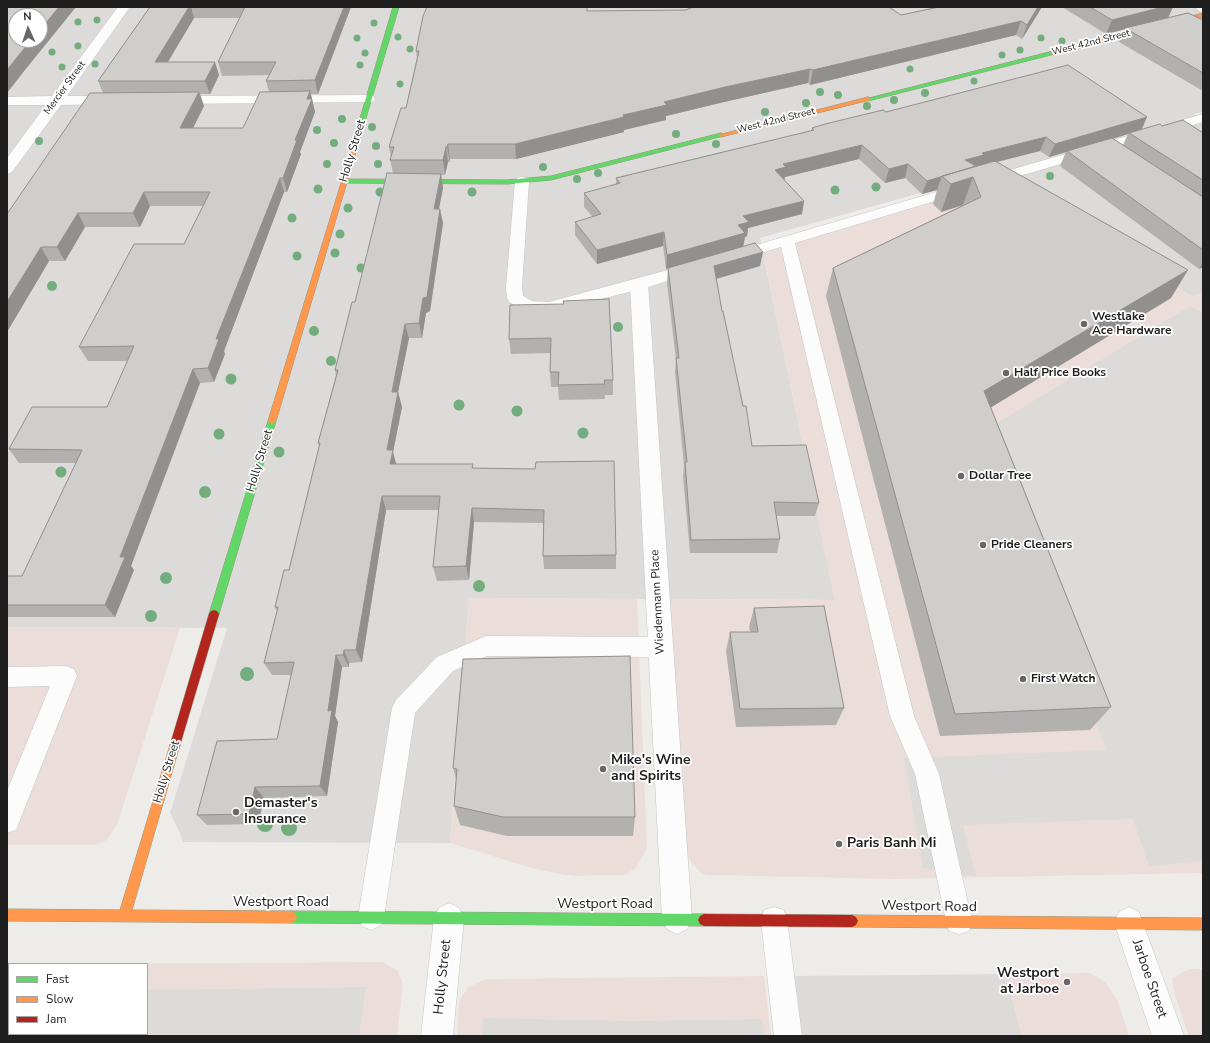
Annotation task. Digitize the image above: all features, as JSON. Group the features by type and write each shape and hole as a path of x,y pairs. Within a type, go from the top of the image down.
{"street":[{"name":"Mercier Street","path":"7,170 124,7"},
{"name":"Holly Street","path":"124,916 396,7"},
{"name":"West 42nd Street","path":"344,181 507,182 551,178 1203,15"},
{"path":"161,100 368,99"},
{"path":"7,101 129,100"},
{"name":"Wiedenmann Place","path":"639,284 677,919"},
{"name":"Westport Road","path":"7,915 1129,922 1203,924"},
{"name":"Holly Street","path":"437,1036 449,918"},
{"name":"Jarboe Street","path":"1129,922 1168,1036"}],"lane":[{"path":"720,260 974,185 1114,150 1203,118"},
{"path":"522,181 514,287 515,298 528,306 549,307 639,284 706,264"},
{"path":"787,240 902,716 927,774 959,921"},
{"path":"371,917 404,708 445,664 486,646 661,647"},
{"path":"7,677 66,676 7,821"},
{"path":"774,920 788,1036"}],"shaded area":[{"path":"7,7 1203,7 1203,112 1194,114 1203,119 1203,293 1193,297 995,172 760,238 835,600 469,598 450,843 183,842 170,813 227,628 7,627"},
{"path":"1038,7 1078,7 1099,19 1070,26"},
{"path":"1009,180 1193,297 1203,293 1203,873 893,879 702,874 691,862 683,845 668,599 835,600 763,251"},
{"path":"1190,306 1203,313 1203,861 1149,866 1133,819 963,825 976,876 923,868 904,758 1106,750 992,426"},
{"path":"469,598 637,599 647,848 636,868 625,875 575,876 559,874 528,867 450,843"},
{"path":"7,627 180,628 117,825 107,840 94,845 7,845"},
{"path":"383,962 397,970 403,983 397,1036 7,1036 7,964 8,1035 148,1035 148,963"},
{"path":"1190,969 1203,969 1203,1036 1189,1036 1175,996 1172,978"},
{"path":"1090,973 1106,983 1118,1002 1129,1036 1022,1036 1006,974"},
{"path":"1006,974 1022,1036 799,1036 792,976"},
{"path":"764,976 771,1036 457,1036 459,1001 468,987 487,979"},
{"path":"366,987 359,1036 7,1036 7,993 8,1035 148,1035 148,990"},
{"path":"483,1018 633,1021 762,1019 764,1036 482,1036"}],"building":[{"path":"7,7 59,7 48,20 48,8 8,8 8,48 25,48 7,70"},
{"path":"150,7 189,7 155,62 215,62 205,81 98,81"},
{"path":"245,7 344,7 315,80 266,81 276,62 218,62"},
{"path":"427,7 587,7 587,11 686,10 693,7 889,7 901,15 939,7 1038,7 1027,25 1021,21 813,70 810,69 725,87 664,102 667,105 623,115 624,117 515,144 448,144 443,160 390,160 394,147 389,147 401,108 406,108 419,51 416,51 423,16"},
{"path":"1090,7 1163,7 1112,20"},
{"path":"1188,13 1203,20 1203,73 1125,28"},
{"path":"1068,65 1147,117 1055,144 1046,137 982,153 984,155 965,160 976,166 927,181 908,164 889,169 862,145 783,164 786,167 775,170 804,201 743,216 749,222 738,225 745,233 667,255 664,232 597,250 575,222 601,214 584,193 620,183 616,178 814,130 812,128 825,124 883,110 886,112"},
{"path":"310,91 307,99 312,99 295,140 297,140 283,178 280,178 216,339 219,339 208,368 193,369 120,557 125,557 105,605 7,605 7,576 22,576 82,450 9,449 32,407 107,407 134,346 79,347 134,244 184,244 210,192 144,192 133,213 78,213 57,247 41,247 7,302 7,214 90,93 199,92 180,128 243,128 260,92"},
{"path":"1183,120 1203,133 1203,180 1129,133 1160,124 1162,126"},
{"path":"1112,138 1203,197 1203,250 1067,151"},
{"path":"995,161 1188,270 984,391 1111,707 955,714 833,268 981,197 973,177 951,184 942,176"},
{"path":"387,173 441,174 434,209 440,209 427,297 423,298 419,323 405,324 392,392 398,392 387,450 393,450 390,464 473,464 472,468 535,469 536,462 614,461 616,555 543,556 544,510 472,508 466,566 433,567 440,496 382,496 356,650 344,650 343,655 336,655 328,711 332,710 320,786 255,787 249,814 197,815 217,741 277,739 294,662 264,663 278,607 275,607 284,570 289,570 320,443 318,443 338,370 335,370 352,302 355,302"},
{"path":"755,243 763,252 714,266 722,311 743,406 746,406 752,446 806,445 819,503 774,502 780,539 691,540 685,462 687,462 676,358 679,358 668,268"},
{"path":"609,299 613,380 604,380 605,384 558,385 559,372 550,372 551,338 509,339 510,305 564,304 563,301"},
{"path":"824,606 844,708 740,709 730,632 758,632 754,608"},
{"path":"630,656 635,817 503,817 454,806 457,769 453,768 463,659"}],"traffic: fast":[{"path":"355,145 396,7"},
{"path":"868,99 1053,53"},
{"path":"344,181 507,182 551,178 721,135"},
{"path":"214,614 272,421"},
{"path":"291,917 704,920"}],"traffic: slow":[{"path":"1053,53 1203,15"},
{"path":"721,135 868,99"},
{"path":"272,421 355,145"},
{"path":"124,916 175,745"},
{"path":"7,915 291,917"},
{"path":"852,921 1203,924"}],"traffic: jam":[{"path":"175,745 214,614"},
{"path":"704,920 852,921"}],"place":[{"name":"Westlake Ace Hardware","path":"1084,324"},
{"name":"Half Price Books","path":"1006,373"},
{"name":"Dollar Tree","path":"961,476"},
{"name":"Pride Cleaners","path":"983,545"},
{"name":"First Watch","path":"1023,679"},
{"name":"Mike's Wine and Spirits","path":"603,769"},
{"name":"Demaster's Insurance","path":"236,812"},
{"name":"Paris Banh Mi","path":"839,844"},
{"name":"Westport at Jarboe","path":"1067,982"}]}
